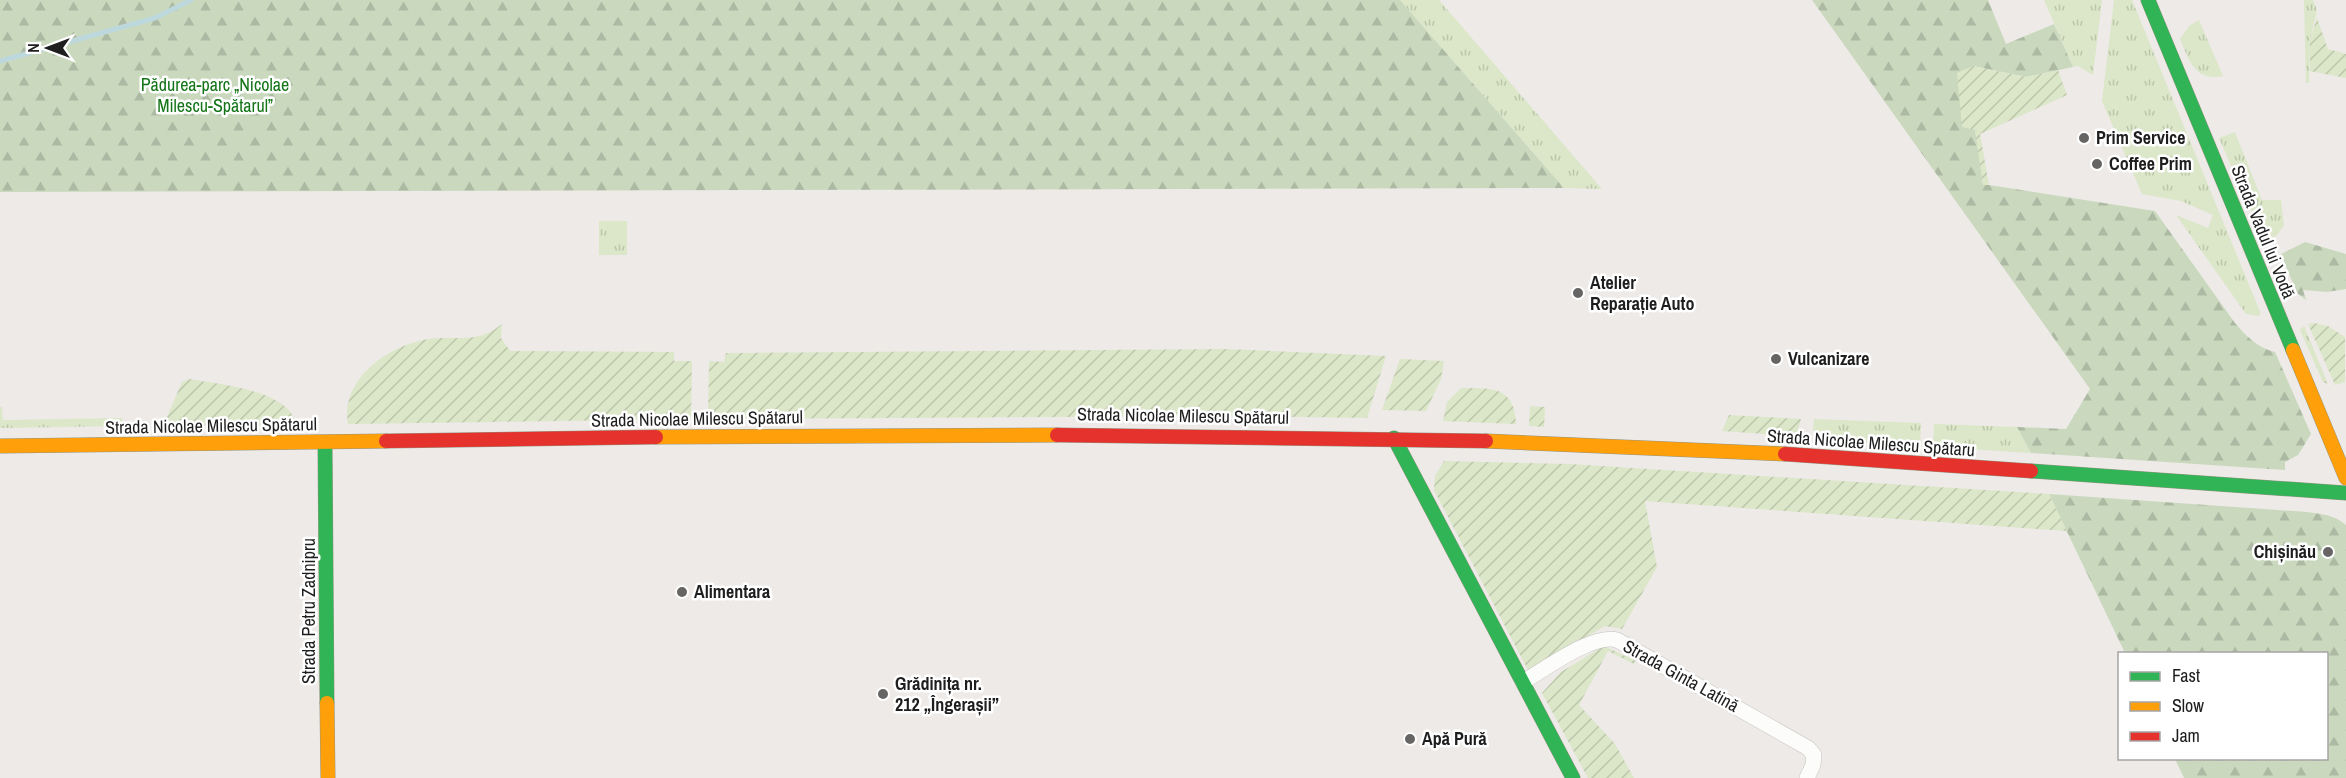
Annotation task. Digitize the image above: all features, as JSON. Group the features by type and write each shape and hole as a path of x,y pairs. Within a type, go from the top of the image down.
{"main road":[{"name":"Strada Vadul lui Vodă","path":"2148,0 2346,478"},
{"name":"Strada Nicolae Milescu Spătarul","path":"0,446 1083,433 1394,438"},
{"name":"Strada Nicolae Milescu Spătaru","path":"1394,438 1571,444 1804,457 2346,493"},
{"path":"1394,438 1573,778"},
{"name":"Strada Petru Zadnipru","path":"325,443 328,778"}],"street":[{"name":"Strada Ginta Latină","path":"1523,682 1594,642 1609,638 1617,640 1808,748 1814,755 1813,765 1807,778"}],"green space":[{"name":"Pădurea-parc „Nicolae Milescu-Spătarul”","path":"0,0 1400,0 1564,188 0,192"},
{"path":"1400,0 1439,0 1602,189 1564,188"},
{"path":"1812,0 1988,0 2006,44 2054,24 2073,67 2026,77 1973,66 1975,129 1983,184 2155,211 2235,323 2253,341 2275,352 2311,434 2298,455 2285,462 2285,470 2031,453 2017,427 2066,429 2090,389"},
{"path":"2044,0 2102,0 2093,75 2078,66 2073,67"},
{"path":"2114,0 2132,0 2261,314 2258,316 2246,314 2176,215 2208,228 2213,215 2181,201 2142,194 2102,101"},
{"path":"2304,0 2313,0 2317,10 2310,40 2309,83 2306,83"},
{"path":"2317,18 2328,49 2346,54 2346,78 2310,71 2310,40"},
{"path":"2199,20 2223,76 2206,76 2199,72 2190,62 2183,47 2180,39 2189,26"},
{"path":"1973,66 2026,77 2058,70 2067,95 1980,134 1989,185 1983,185 1975,130 1962,127 1957,73"},
{"path":"2235,132 2262,200 2281,200 2284,226 2275,237 2264,241 2219,138"},
{"path":"599,221 627,221 627,255 599,255"},
{"path":"2305,242 2346,254 2346,289 2327,292 2303,290 2306,300 2297,293 2281,254"},
{"path":"502,324 501,338 510,351 674,352 674,361 692,361 691,419 348,424 347,408 351,394 358,381 380,359 409,344 434,338 464,338 483,335"},
{"path":"2308,324 2328,326 2345,337 2345,382 2335,385"},
{"path":"2304,326 2328,384 2323,382 2300,330"},
{"path":"1224,349 1386,356 1367,418 1240,416 708,419 709,361 724,362 726,353"},
{"path":"1400,359 1444,361 1441,379 1426,411 1382,410"},
{"path":"189,379 267,396 291,413 296,425 163,426 182,382"},
{"path":"1461,388 1491,389 1506,396 1515,412 1516,424 1443,421 1447,402"},
{"path":"1530,406 1545,407 1544,427 1529,426"},
{"path":"0,407 2,407 3,420 123,418 120,426 0,428"},
{"path":"1729,415 1801,419 1796,436 1722,431"},
{"path":"1814,419 1921,423 1920,446 1818,440 1813,430"},
{"path":"1934,424 2017,427 2031,453 1933,447"},
{"path":"1444,461 1569,464 2049,494 2067,531 1645,501 1657,567 1622,629 1605,626 1528,670 1434,490 1435,476"},
{"path":"2049,494 2307,512 2333,517 2346,525 2346,778 2184,778 2175,760 2328,760 2328,652 2125,652"},
{"path":"1604,646 1636,661 1634,664 1608,651 1579,705 1615,744 1634,778 1588,778 1542,693 1561,672"}],"waterway":[{"path":"0,61 155,18 191,0"}],"traffic: fast":[{"path":"2148,0 2293,350"},
{"path":"1394,438 1573,778"},
{"path":"325,443 327,703"},
{"path":"2031,471 2346,493"}],"traffic: slow":[{"path":"2293,350 2346,478"},
{"path":"656,437 1057,435"},
{"path":"0,446 386,441"},
{"path":"1486,441 1785,454"},
{"path":"327,703 328,778"}],"traffic: jam":[{"path":"1057,435 1486,441"},
{"path":"386,441 656,437"},
{"path":"1785,454 2031,471"}],"place":[{"name":"Prim Service","path":"2084,138"},
{"name":"Coffee Prim","path":"2097,164"},
{"name":"Atelier Reparație Auto","path":"1578,293"},
{"name":"Vulcanizare","path":"1776,359"},
{"name":"Chișinău","path":"2328,552"},
{"name":"Alimentara","path":"682,592"},
{"name":"Grădinița nr. 212 „Îngerașii”","path":"883,694"},
{"name":"Apă Pură","path":"1410,739"}]}
